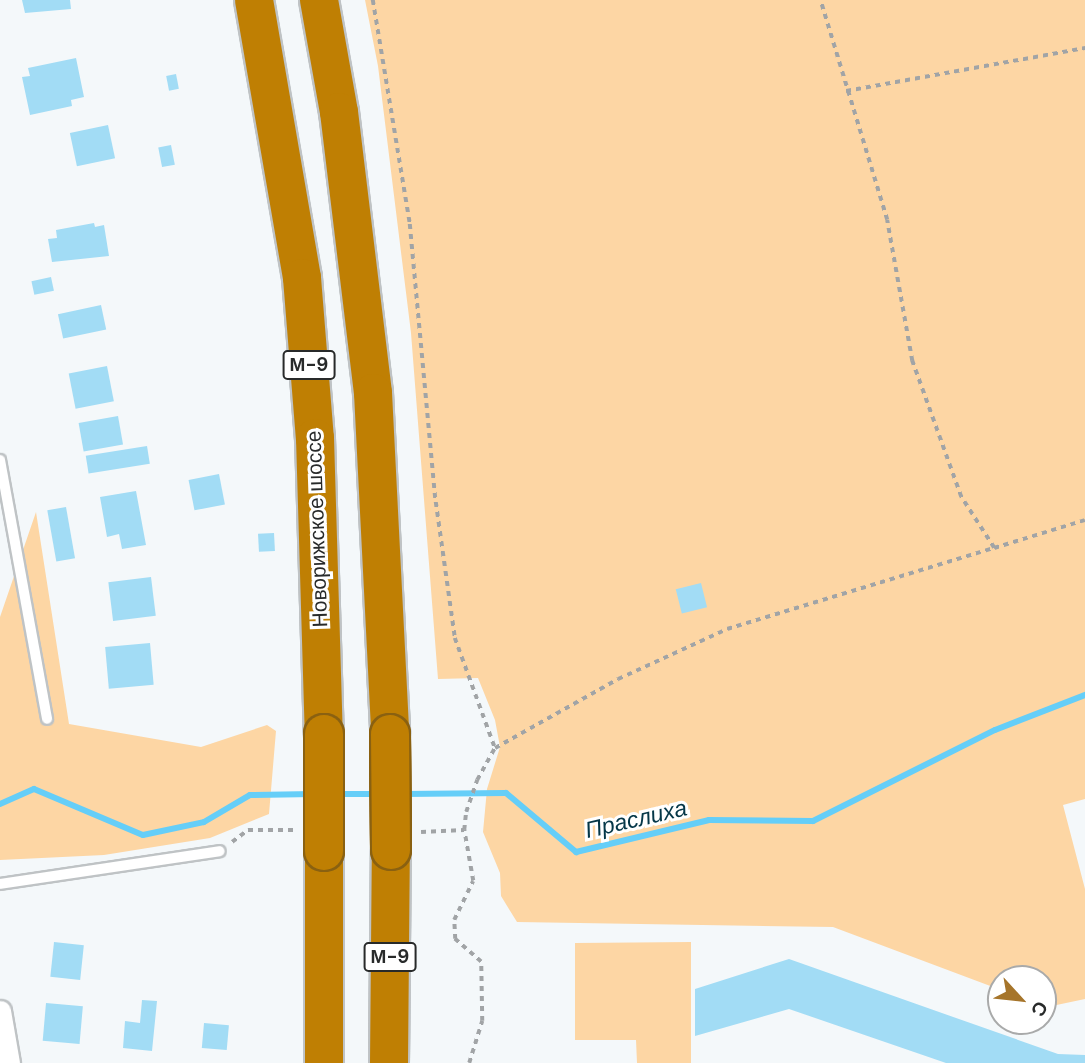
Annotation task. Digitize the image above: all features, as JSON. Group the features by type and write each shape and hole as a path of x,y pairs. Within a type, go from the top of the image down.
{"highway":[{"name":"Новорижское шоссе","path":"254,0 302,278 315,438 324,734 324,1063"},
{"name":"М-9","path":"319,0 339,112 373,393 390,734 389,1063"}],"street":[{"path":"0,1011 9,1063"}],"lane":[{"path":"0,460 47,719"},
{"path":"0,884 220,851"}],"path":[{"path":"373,0 410,224 436,502 455,638 495,748"},
{"path":"820,0 887,220 912,361 961,497 994,548"},
{"path":"846,91 1085,48"},
{"path":"469,1063 482,1021 481,962 455,939 454,920 473,881 464,830 477,780 495,748 618,679 727,629 1085,520"}],"shaded area":[{"path":"365,0 1085,0 1085,799 1063,805 1085,889 1085,999 1057,1005 1057,965 987,965 987,985 833,927 517,922 501,896 500,873 483,832 487,789 500,747 495,720 478,678 438,679 411,333 378,66"},
{"path":"36,512 69,724 201,747 267,725 276,731 269,814 210,838 104,855 0,860 0,617"},
{"path":"691,942 691,1063 637,1063 636,1040 575,1040 575,943"}],"building":[{"path":"22,0 70,0 71,9 25,13"},
{"path":"76,58 84,97 71,100 72,106 30,115 22,77 30,76 28,68"},
{"path":"176,74 179,89 169,91 166,76"},
{"path":"108,125 115,158 77,166 70,133"},
{"path":"171,145 175,165 162,167 158,147"},
{"path":"94,223 95,227 104,225 109,256 52,262 48,239 57,238 56,230"},
{"path":"51,277 54,291 34,295 31,281"},
{"path":"101,305 106,329 63,339 58,314"},
{"path":"107,366 114,401 76,409 69,373"},
{"path":"118,416 123,445 84,452 79,423"},
{"path":"147,446 150,464 89,473 86,456"},
{"path":"219,474 225,504 194,510 189,480"},
{"path":"136,491 146,545 122,549 119,534 107,537 100,497"},
{"path":"66,507 75,558 56,562 47,510"},
{"path":"274,533 275,551 259,552 258,534"},
{"path":"151,577 156,616 113,621 108,582"},
{"path":"701,583 707,607 682,614 676,589"},
{"path":"150,643 154,685 109,689 105,647"},
{"path":"54,942 84,945 80,980 50,977"},
{"path":"789,959 987,1029 987,1035 1004,1035 1058,1054 1085,1055 1085,1063 946,1063 789,1009 695,1036 695,989"},
{"path":"142,1000 157,1001 152,1051 123,1048 125,1021 140,1023"},
{"path":"46,1003 83,1006 80,1044 43,1041"},
{"path":"204,1023 229,1025 227,1050 202,1048"}],"waterway":[{"name":"Праслиха","path":"404,794 506,793 576,852 709,820 813,821 995,730 1085,695"},
{"name":"Праслиха","path":"0,804 34,789 143,835 204,822 250,795 313,794"},
{"name":"Праслиха","path":"338,794 380,794"}]}
